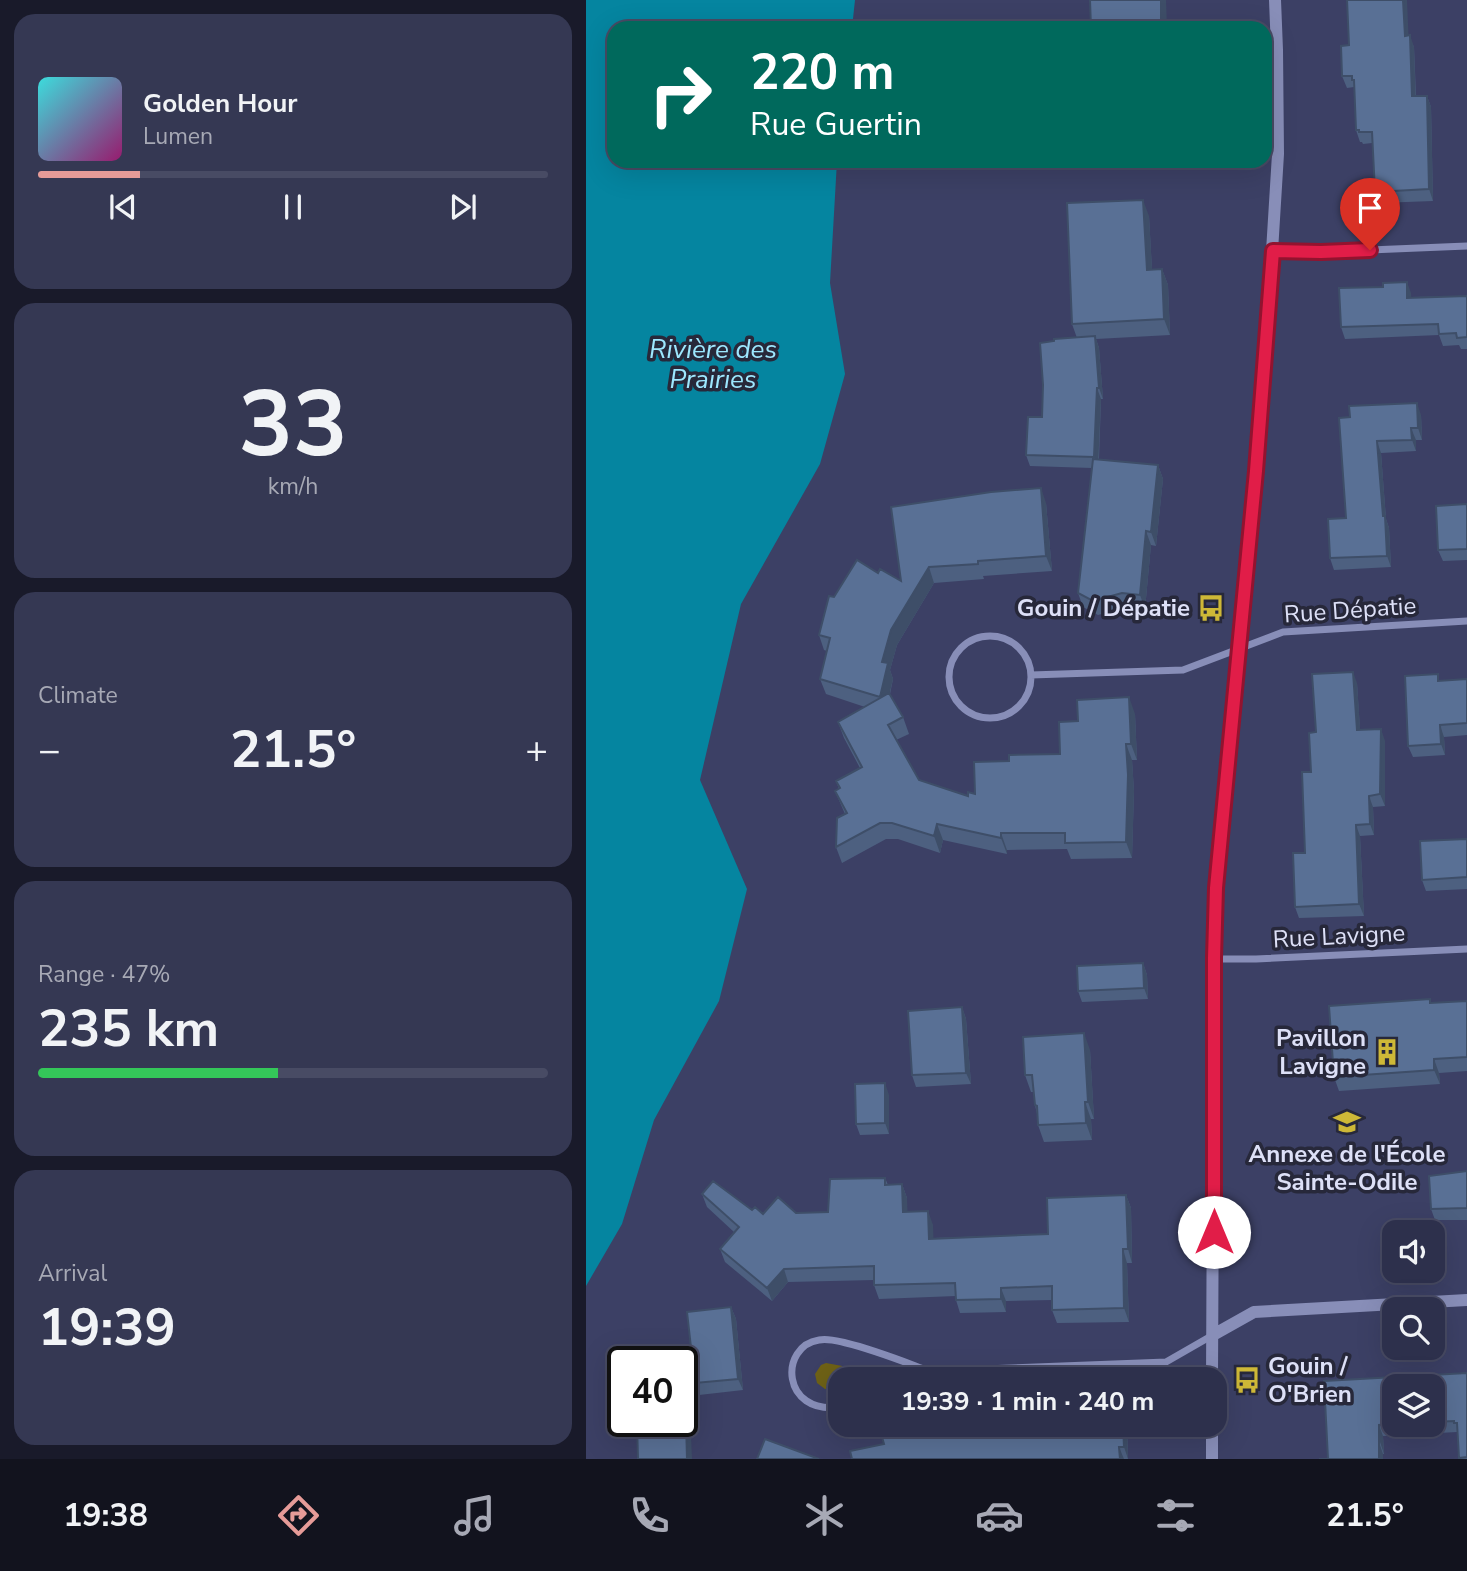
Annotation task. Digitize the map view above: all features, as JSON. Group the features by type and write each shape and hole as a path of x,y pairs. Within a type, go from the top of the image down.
{"street":[{"path":"1212,1367 1214,958 1218,849 1260,432 1273,251 1278,154 1275,0"},
{"path":"1273,251 1321,252 1467,246"},
{"name":"Rue Dépatie","path":"1031,675 1183,670 1283,632 1467,621"},
{"path":"995,636 1020,648 1028,661 1031,675 1026,695 1018,706 999,717 985,717 972,713 956,700 950,687 949,672 953,659 967,642 980,637 995,636"},
{"name":"Rue Lavigne","path":"1214,958 1256,959 1467,949"},
{"path":"1035,1367 1166,1362 1254,1312 1467,1300"},
{"path":"828,1408 813,1406 797,1392 794,1384 792,1368 795,1359 802,1348 816,1340 832,1340 875,1350 920,1367"},
{"path":"1212,1437 1212,1459"}],"shaded area":[{"path":"826,1363 848,1367 828,1367 828,1389 825,1389 817,1383 815,1374 821,1365"}],"water":[{"name":"Rivière des Prairies","path":"586,0 855,0 853,21 607,21 607,168 837,168 830,283 845,374 820,464 741,604 700,780 747,889 719,1001 654,1120 622,1224 586,1286"}],"building":[{"path":"1090,0 1161,0 1161,21 1091,21"},
{"path":"1347,0 1403,0 1405,36 1410,35 1412,96 1427,96 1429,189 1375,192 1372,132 1356,130 1354,80 1352,76 1342,76 1341,46 1349,45"},
{"path":"1143,200 1147,270 1162,269 1164,319 1072,324 1067,203"},
{"path":"1407,282 1407,298 1467,296 1467,337 1457,338 1456,333 1439,334 1438,324 1341,327 1339,288 1383,287 1383,283"},
{"path":"1095,336 1099,388 1094,457 1026,455 1028,417 1042,417 1040,343 1054,339"},
{"path":"1417,403 1418,428 1411,428 1412,440 1377,441 1387,556 1330,558 1328,519 1346,518 1339,418 1350,417 1349,406"},
{"path":"1093,459 1158,465 1151,532 1146,531 1140,595 1122,593 1093,601 1078,593"},
{"path":"1041,488 1046,556 929,567 891,630 882,662 888,663 880,697 820,679 830,638 819,635 829,596 834,597 857,560 878,573 880,569 901,581 891,507 991,492"},
{"path":"1467,504 1467,549 1438,550 1436,506"},
{"path":"1353,672 1357,730 1381,729 1380,794 1369,796 1370,824 1356,825 1359,904 1295,907 1293,853 1305,853 1302,772 1311,772 1309,733 1316,732 1312,674"},
{"path":"1438,674 1438,681 1467,679 1467,723 1440,725 1441,744 1408,746 1405,676"},
{"path":"889,693 903,717 888,725 919,780 968,796 968,792 975,794 974,762 1009,761 1009,755 1060,754 1059,722 1078,721 1077,700 1129,697 1131,744 1126,744 1126,842 1065,843 1065,833 1001,833 1001,838 937,824 934,836 892,823 880,823 836,847 837,818 847,813 835,791 840,788 836,781 862,767 838,722"},
{"path":"1467,839 1467,877 1422,880 1420,841"},
{"path":"1143,963 1144,988 1078,991 1077,966"},
{"name":"Pavillon Lavigne","path":"1430,999 1430,1003 1467,1001 1467,1057 1434,1059 1434,1070 1334,1077 1329,1006"},
{"path":"962,1007 966,1073 912,1075 908,1011"},
{"path":"1084,1033 1088,1102 1085,1102 1086,1123 1038,1125 1032,1075 1025,1075 1023,1037"},
{"path":"885,1083 885,1123 856,1124 855,1084"},
{"path":"1467,1171 1467,1208 1431,1209 1429,1176"},
{"path":"885,1178 885,1185 902,1184 903,1212 928,1211 929,1239 1048,1234 1047,1198 1126,1195 1128,1249 1123,1249 1124,1308 1052,1310 1052,1286 1001,1288 1001,1299 956,1300 955,1283 874,1285 874,1266 784,1269 767,1288 720,1249 739,1227 702,1194 713,1181 752,1210 755,1207 763,1214 778,1197 796,1213 828,1212 830,1179"},
{"path":"731,1307 738,1379 698,1383 698,1346 691,1346 687,1312"},
{"path":"1467,1373 1467,1457 1459,1458 1457,1423 1445,1421 1445,1374"},
{"path":"1382,1378 1379,1459 1328,1459 1324,1381"},
{"path":"637,1437 686,1437 687,1459 638,1459"},
{"path":"882,1437 1124,1437 1124,1447 1119,1447 1120,1459 852,1459 850,1451 884,1444"},
{"path":"765,1439 819,1459 757,1459"}],"place":[{"name":"Gouin / Dépatie","path":"1211,608"},
{"name":"Pavillon Lavigne","path":"1387,1052"},
{"name":"Annexe de l'École Sainte-Odile","path":"1347,1122"},
{"name":"Gouin / O'Brien","path":"1247,1380"}],"route":[{"path":"1214,1232 1214,958 1218,849 1261,419 1273,251 1370,250"}]}
